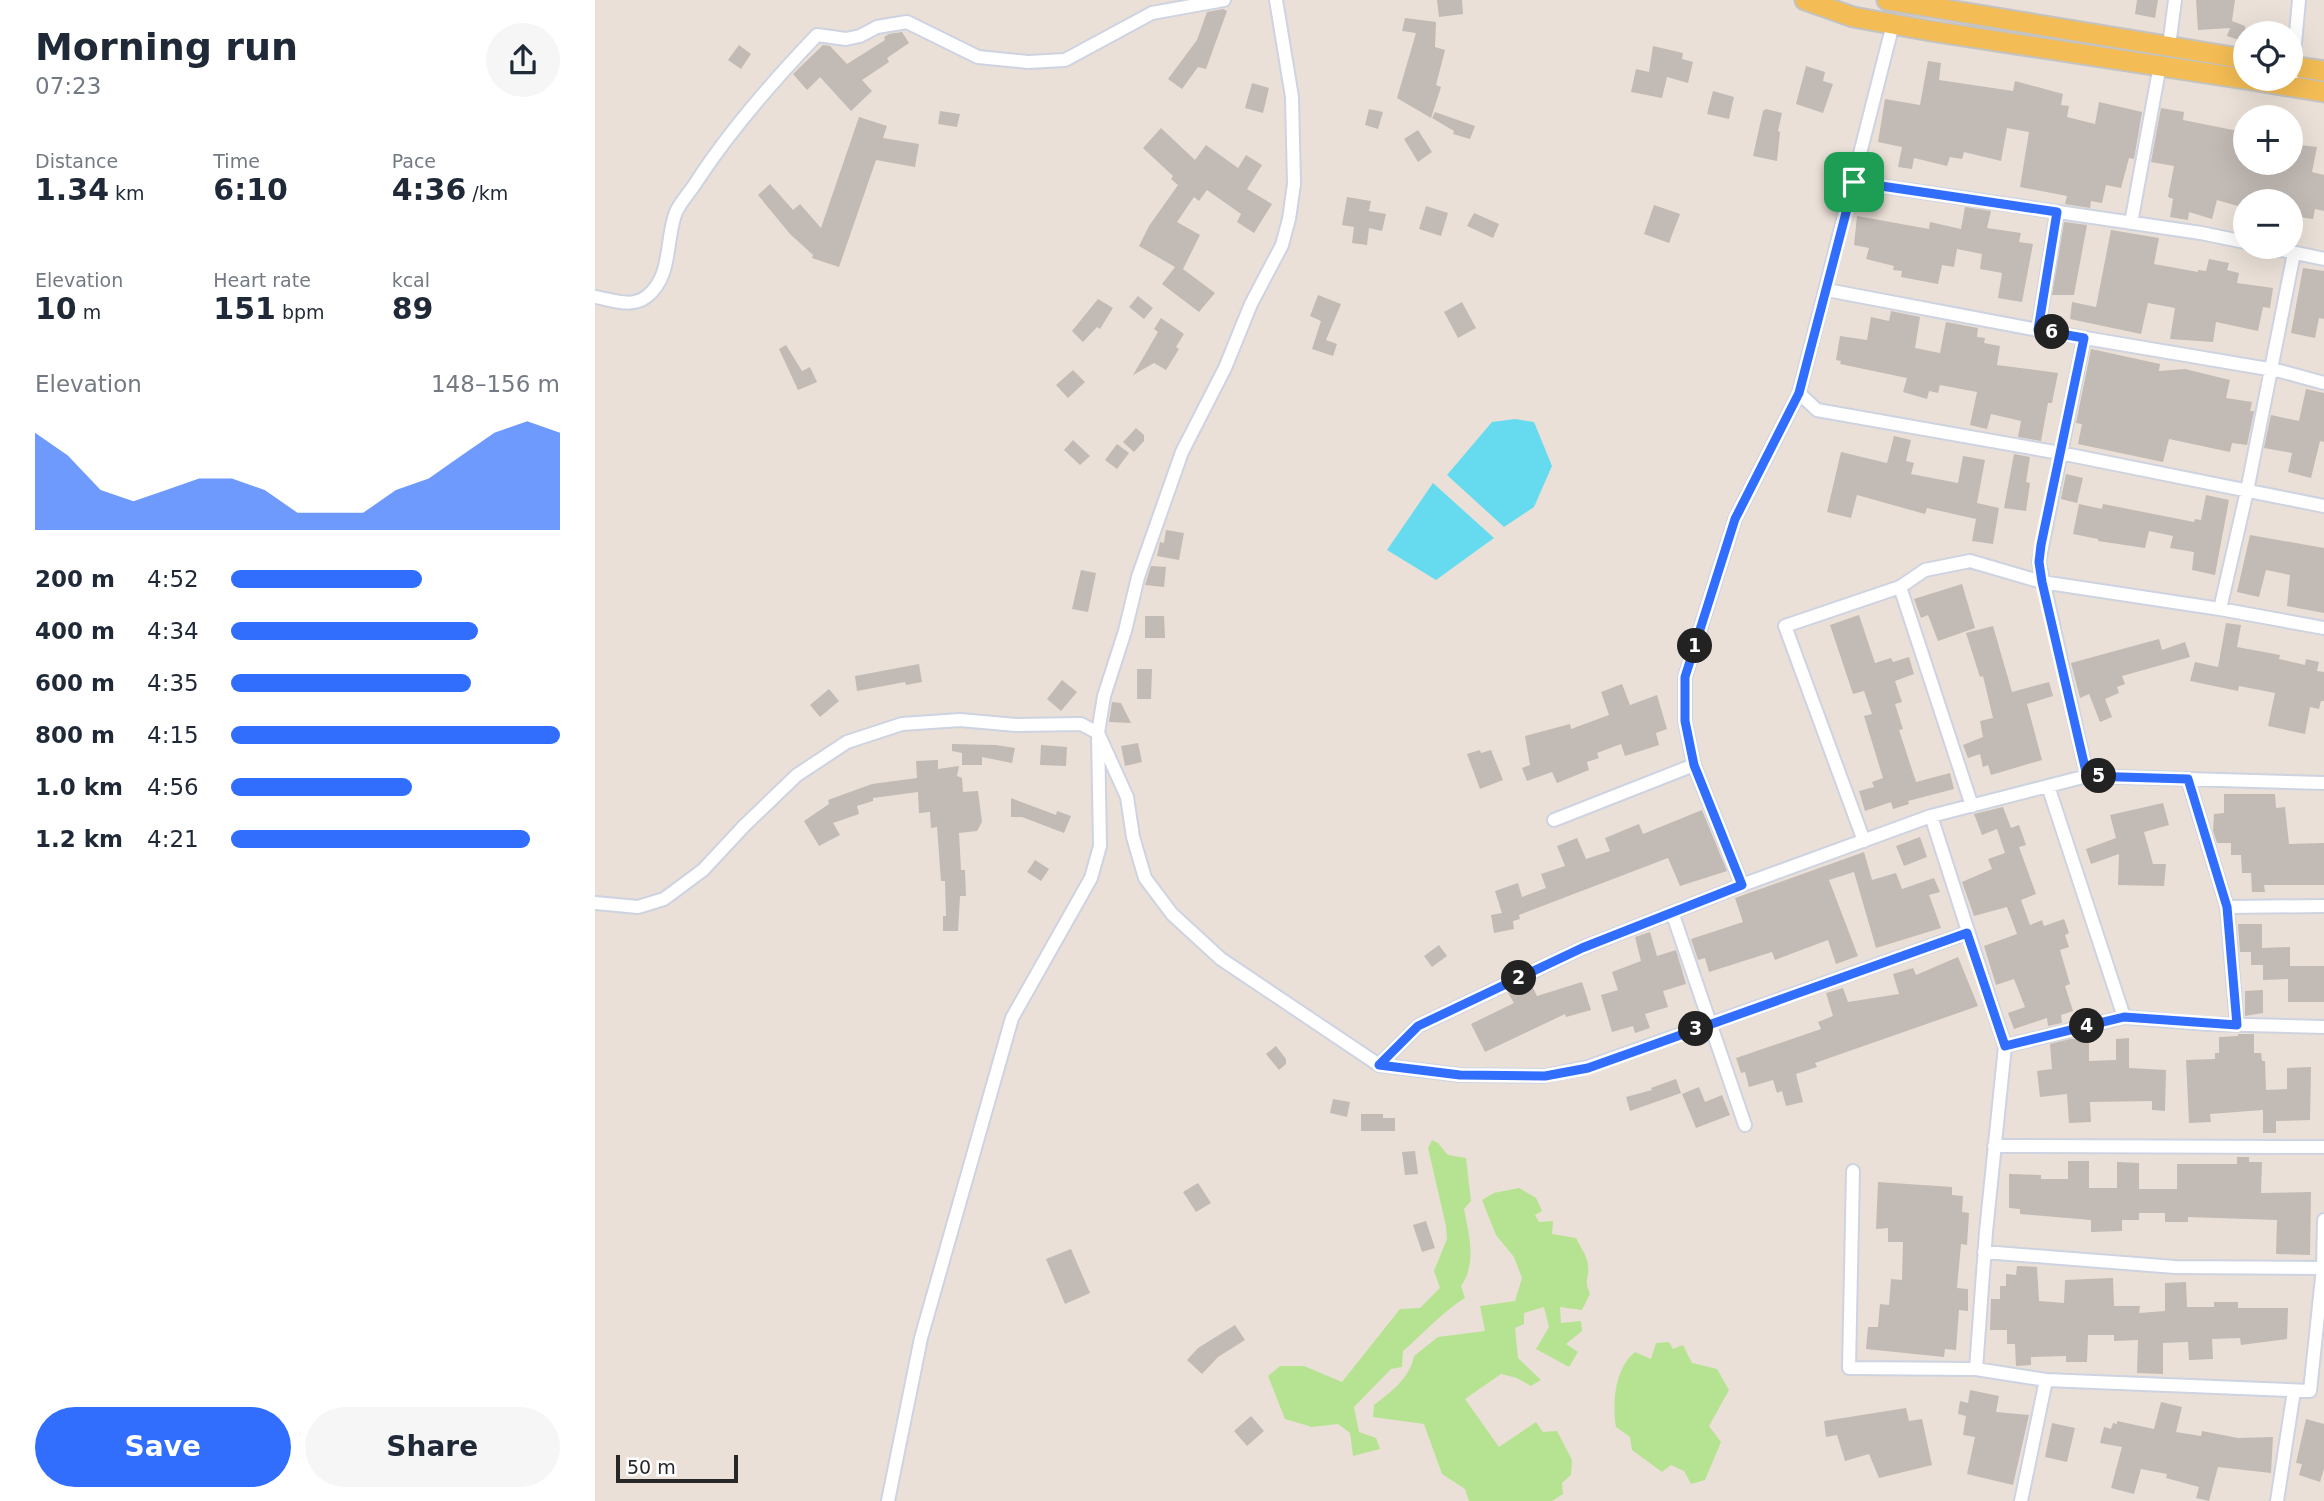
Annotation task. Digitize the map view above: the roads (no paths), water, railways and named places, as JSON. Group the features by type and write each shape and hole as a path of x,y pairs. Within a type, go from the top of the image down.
{"main road":[{"path":"1805,0 1853,17 2233,77"},
{"path":"1887,0 2233,57"},
{"path":"2303,68 2324,71"},
{"path":"2303,89 2324,92"}],"street":[{"path":"595,297 629,304 645,298 654,290 665,267 676,212 710,162 779,76 817,35 846,39 860,36 877,27 907,22 978,57 1028,62 1065,60 1152,13 1224,0"},
{"path":"888,1501 921,1338 1012,1018 1074,912 1094,867 1100,846 1098,733 1104,696 1125,631 1138,577 1164,497 1182,453 1225,368 1251,304 1282,245 1289,219 1294,184 1292,97 1276,0"},
{"path":"2169,46 2175,0"},
{"path":"2297,21 2299,0"},
{"path":"1742,885 1694,765 1685,721 1685,677 1735,519 1799,393 1893,24"},
{"path":"2131,223 2160,65"},
{"path":"1854,182 2233,240"},
{"path":"2038,330 2057,212"},
{"path":"2303,255 2324,259"},
{"path":"2220,609 2247,491 2293,259"},
{"path":"1827,290 2272,370 2324,383"},
{"path":"2084,338 2039,562 2087,776"},
{"path":"1799,393 1817,410 2060,453 2324,506"},
{"path":"1864,841 1784,626 1900,587 1925,570 1969,561 2042,582 2324,628"},
{"path":"1900,587 1972,806"},
{"path":"595,903 638,906 664,899 696,876 744,825 797,775 847,742 902,724 960,720 1016,725 1081,724 1098,733 1127,797 1133,837 1145,878 1172,914 1221,959 1379,1065 1460,1075 1545,1076 1588,1068 1967,933"},
{"path":"1554,820 1694,765"},
{"path":"1379,1065 1418,1026 1582,948 1742,885 1931,816 2087,776 2324,783"},
{"path":"2188,779 2227,907 2237,1025"},
{"path":"2048,786 2124,1017"},
{"path":"1931,816 2005,1046 1984,1252 1976,1369"},
{"path":"2227,907 2324,906"},
{"path":"1672,912 1745,1125"},
{"path":"2005,1046 2124,1017 2237,1025 2324,1027"},
{"path":"1994,1146 2324,1147"},
{"path":"1853,1171 1849,1368 1976,1369 2046,1380 2324,1392"},
{"path":"2310,1391 2323,1268 2324,1220"},
{"path":"1984,1252 2175,1267 2323,1268"},
{"path":"2021,1501 2046,1380"},
{"path":"2277,1501 2294,1391"}],"water":[{"path":"1515,419 1534,422 1552,466 1534,507 1504,527 1447,475 1492,422"},
{"path":"1433,483 1494,538 1436,580 1387,550"}]}
